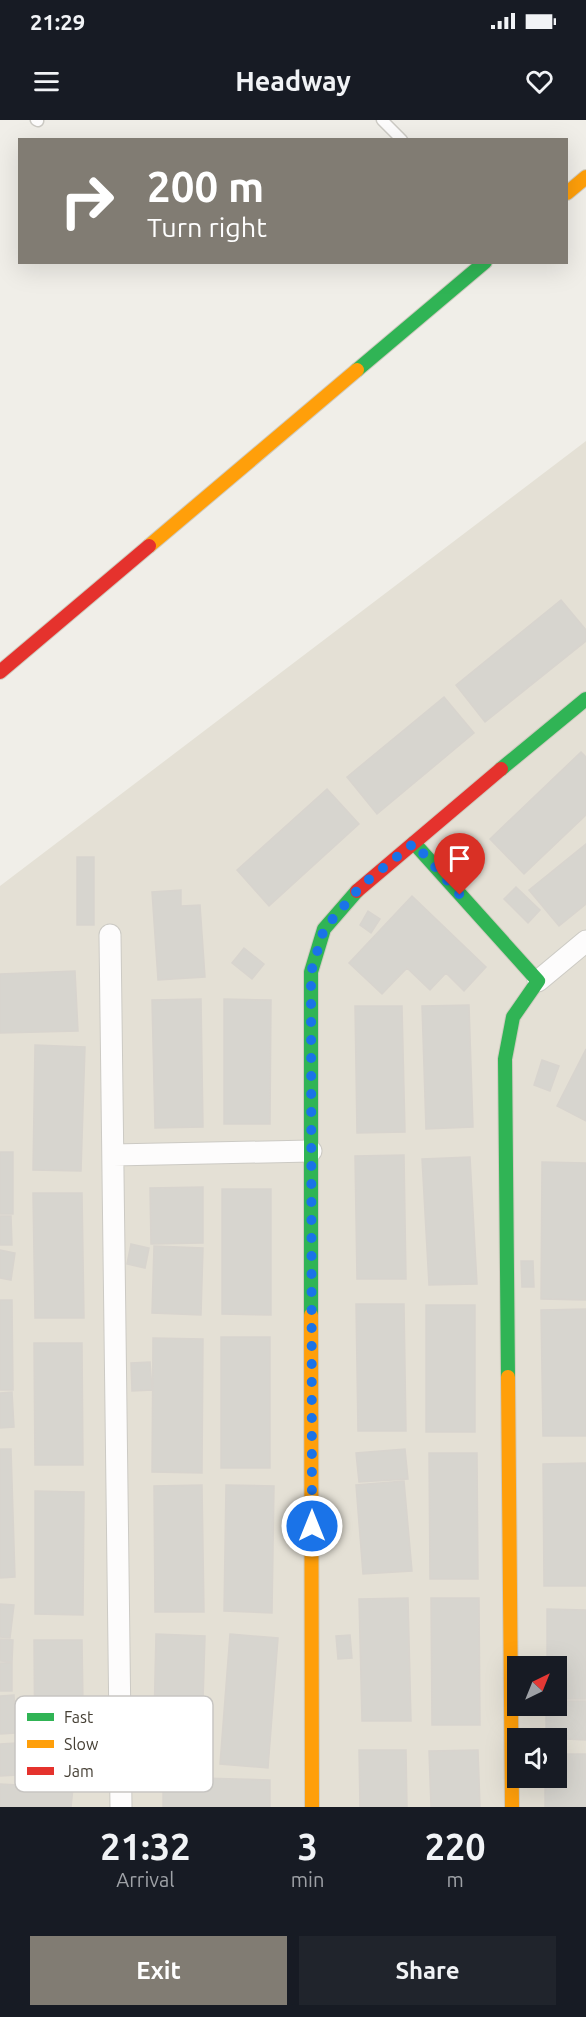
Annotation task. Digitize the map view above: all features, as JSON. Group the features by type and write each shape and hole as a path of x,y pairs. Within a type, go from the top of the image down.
{"street":[{"path":"568,192 586,177"},
{"path":"0,672 483,264"},
{"path":"312,1807 311,972 324,929 362,885 586,699"},
{"path":"414,843 538,981"},
{"path":"110,935 120,1696"},
{"path":"512,1807 505,1059 513,1017 538,981 586,941"},
{"path":"113,1155 311,1151"},
{"path":"121,1792 121,1807"}],"lane":[{"path":"382,120 400,138"}],"shaded area":[{"path":"586,441 586,1807 0,1807 0,886"}],"building":[{"path":"561,600 586,630 586,641 485,722 456,685"},
{"path":"444,697 474,733 377,814 347,777"},
{"path":"581,752 586,757 586,815 524,874 490,839"},
{"path":"327,789 359,824 269,906 237,870"},
{"path":"586,844 586,904 559,926 529,890"},
{"path":"77,857 94,857 94,925 77,925"},
{"path":"516,887 540,910 528,923 504,899"},
{"path":"181,890 181,906 200,905 205,977 158,980 152,892"},
{"path":"412,896 486,967 464,991 446,973 430,990 407,968 382,994 349,963"},
{"path":"368,911 380,919 371,933 360,925"},
{"path":"244,948 264,964 252,979 232,963"},
{"path":"75,971 78,1031 0,1033 0,974"},
{"path":"201,999 203,1127 155,1128 152,1000"},
{"path":"224,999 271,1000 270,1124 224,1124"},
{"path":"469,1005 473,1127 426,1129 422,1006"},
{"path":"355,1006 402,1006 405,1132 357,1133"},
{"path":"35,1045 85,1047 81,1171 33,1170"},
{"path":"586,1049 586,1121 557,1106"},
{"path":"542,1060 559,1066 550,1091 534,1085"},
{"path":"0,1152 13,1152 13,1214 0,1214"},
{"path":"404,1155 406,1279 357,1279 355,1156"},
{"path":"470,1157 477,1284 429,1285 422,1159"},
{"path":"542,1162 586,1163 586,1300 541,1299"},
{"path":"203,1187 203,1243 151,1244 150,1188"},
{"path":"222,1189 271,1189 271,1315 222,1314"},
{"path":"33,1193 82,1193 84,1318 35,1318"},
{"path":"0,1216 11,1216 12,1245 0,1245"},
{"path":"131,1244 149,1248 145,1268 127,1264"},
{"path":"154,1246 203,1248 201,1315 152,1313"},
{"path":"0,1250 15,1253 11,1280 0,1278"},
{"path":"521,1261 533,1261 534,1287 522,1287"},
{"path":"0,1300 12,1300 13,1390 0,1390"},
{"path":"356,1304 404,1304 406,1431 358,1431"},
{"path":"426,1305 475,1305 475,1432 426,1432"},
{"path":"586,1309 586,1436 543,1436 541,1310"},
{"path":"221,1337 270,1337 270,1468 221,1468"},
{"path":"153,1338 203,1339 202,1473 152,1472"},
{"path":"34,1343 82,1343 83,1465 35,1465"},
{"path":"150,1362 152,1390 132,1391 131,1363"},
{"path":"12,1392 14,1427 0,1428 0,1393"},
{"path":"0,1449 11,1449 15,1577 0,1578"},
{"path":"405,1449 408,1479 359,1482 356,1453"},
{"path":"429,1453 477,1453 478,1579 430,1579"},
{"path":"586,1463 586,1586 544,1586 543,1464"},
{"path":"404,1481 412,1571 363,1574 356,1485"},
{"path":"202,1485 204,1612 155,1612 154,1486"},
{"path":"226,1485 274,1486 272,1613 224,1611"},
{"path":"35,1491 84,1492 83,1615 35,1614"},
{"path":"408,1598 411,1721 362,1721 359,1599"},
{"path":"431,1598 479,1598 480,1725 432,1725"},
{"path":"0,1604 14,1605 10,1638 0,1637"},
{"path":"547,1609 586,1610 586,1699 567,1699 567,1656 547,1656"},
{"path":"156,1634 205,1636 203,1696 155,1696"},
{"path":"230,1634 278,1638 268,1768 220,1764"},
{"path":"350,1635 352,1658 338,1659 336,1636"},
{"path":"0,1639 13,1640 12,1662 0,1661"},
{"path":"34,1640 82,1640 83,1696 34,1696"},
{"path":"0,1663 12,1663 12,1691 0,1691"},
{"path":"14,1695 15,1733 0,1734 0,1696"},
{"path":"567,1701 586,1701 586,1740 567,1739 567,1728 546,1728 546,1716 567,1716"},
{"path":"15,1743 15,1775 0,1776 0,1744"},
{"path":"359,1750 406,1750 407,1807 360,1807"},
{"path":"478,1750 480,1807 431,1807 429,1751"},
{"path":"567,1754 586,1754 586,1807 545,1807 545,1788 567,1788"},
{"path":"213,1778 270,1780 270,1807 163,1807 163,1792 213,1792"},
{"path":"0,1784 15,1785 15,1792 73,1792 71,1807 0,1807"}],"traffic: fast":[{"path":"357,370 483,264"},
{"path":"501,769 586,699"},
{"path":"414,843 538,981 513,1017 505,1059 508,1377"},
{"path":"311,1315 311,972 324,929 357,891"}],"traffic: slow":[{"path":"568,192 586,177"},
{"path":"149,546 357,370"},
{"path":"311,1315 312,1807"},
{"path":"508,1377 512,1807"}],"traffic: jam":[{"path":"0,672 149,546"},
{"path":"357,891 501,769"}],"route":[{"path":"312,1526 311,972 324,929 362,885 414,843 460,895"}]}
